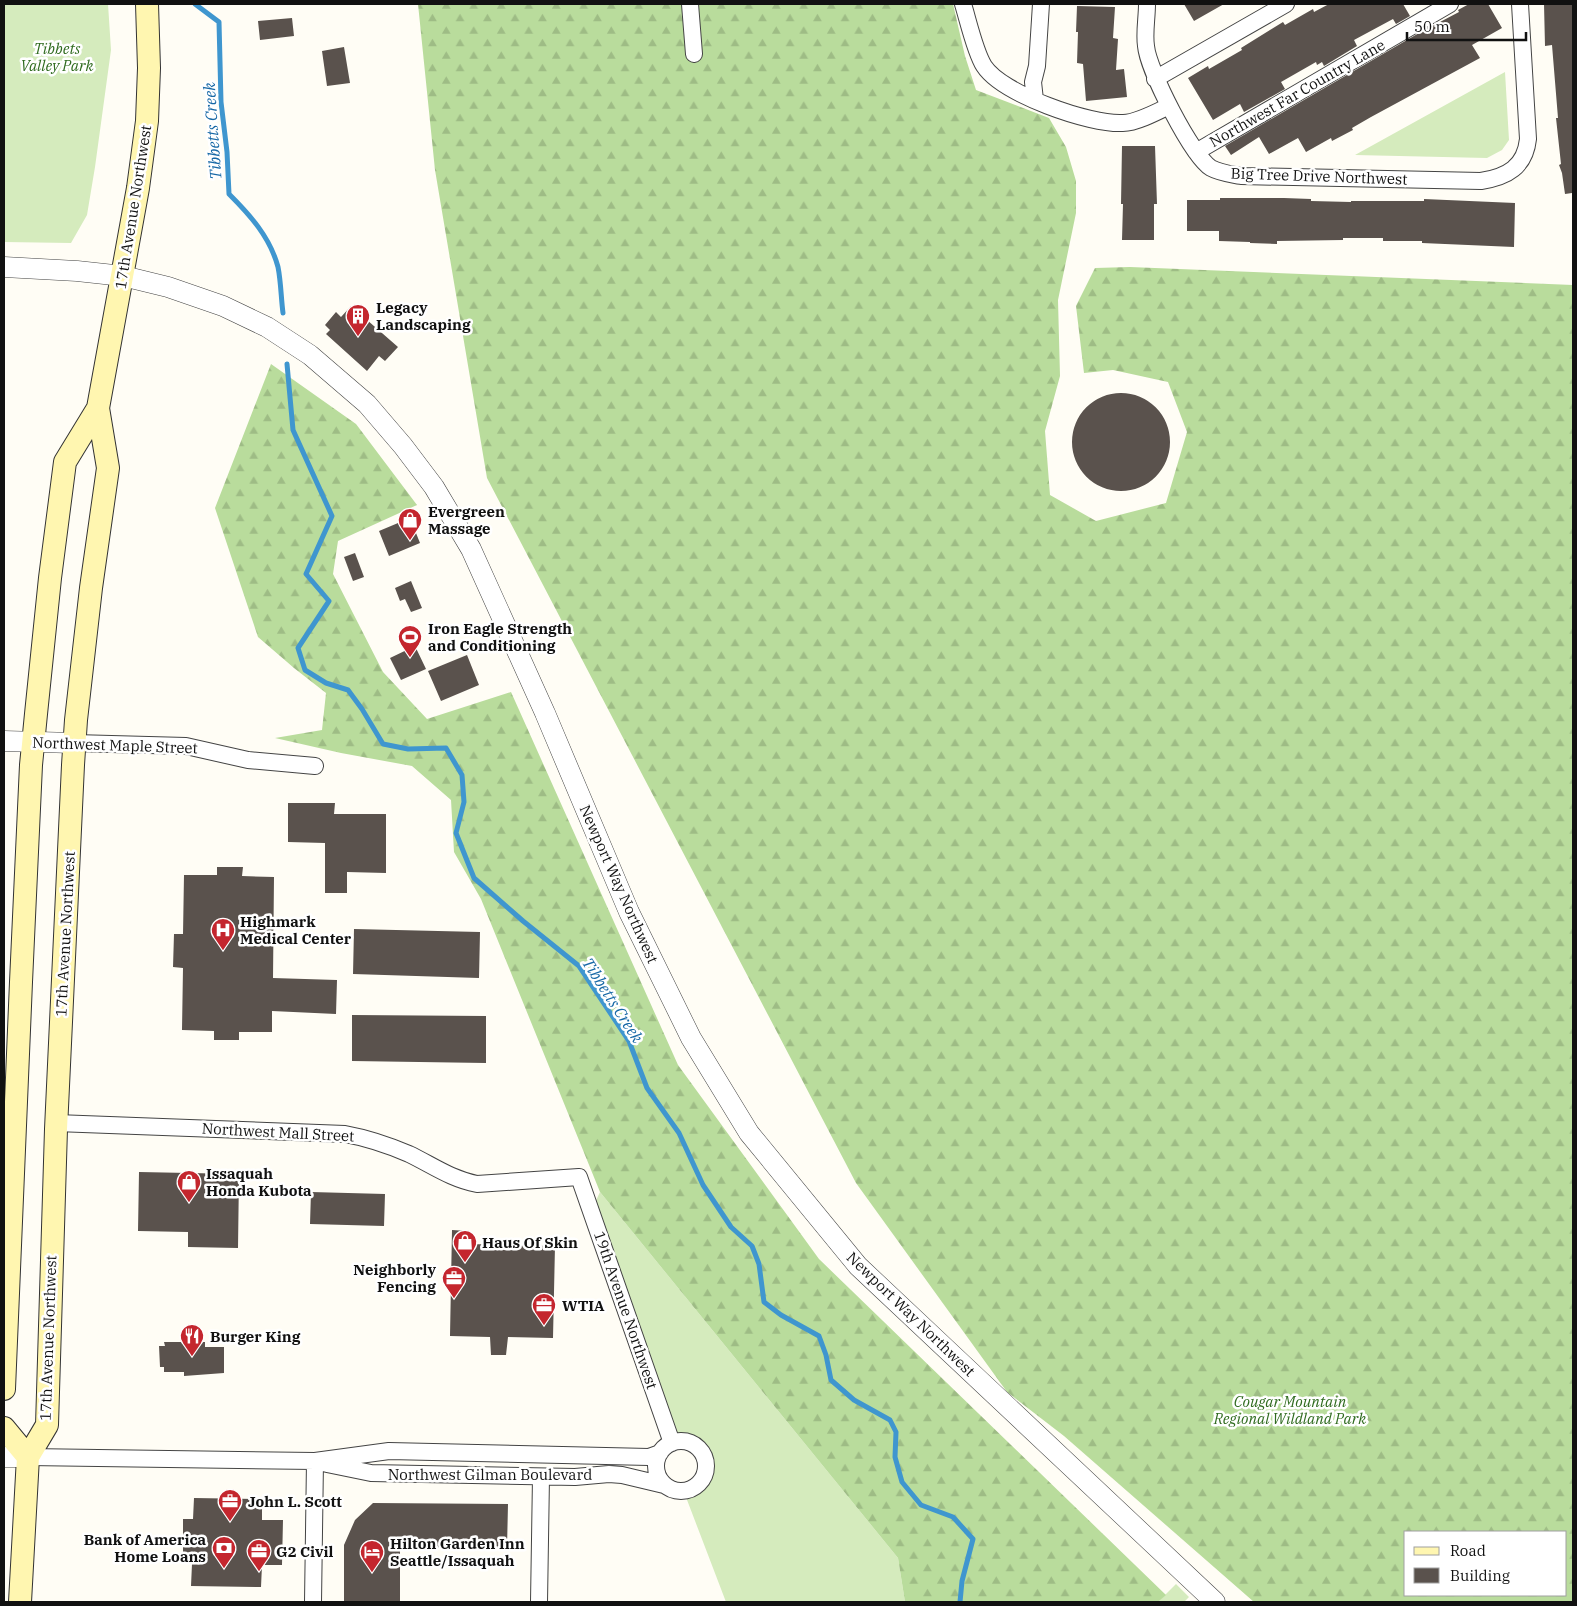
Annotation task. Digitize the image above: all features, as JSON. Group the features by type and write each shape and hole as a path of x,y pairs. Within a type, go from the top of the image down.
{"main road":[{"name":"17th Avenue Northwest","path":"20,1602 28,1457 47,1425 56,1123 74,743 90,597 108,468 98,408 123,276 147,121 149,68 147,4"},
{"name":"17th Avenue Northwest","path":"4,1389 10,1105 33,742 50,578 65,462 98,408"},
{"path":"4,1428 28,1457"}],"street":[{"path":"690,4 694,54"},
{"path":"963,4 971,32 984,65 1014,90 1068,114 1111,123 1125,124 1169,106"},
{"path":"1036,100 1033,82 1037,66 1041,4"},
{"name":"Big Tree Drive Northwest","path":"1147,4 1146,46 1155,79 1196,152 1212,168 1241,176 1481,181 1505,175 1522,161 1527,152 1528,139 1520,4"},
{"path":"1155,79 1286,4"},
{"name":"Northwest Far Country Lane","path":"1196,152 1450,4"},
{"name":"Newport Way Northwest","path":"4,267 77,271 123,276 191,294 224,306 267,328 310,355 367,404 403,446 434,487 471,549 545,713 633,921 690,1038 749,1133 858,1266 1215,1602"},
{"name":"Northwest Maple Street","path":"4,741 186,746 248,760 315,766"},
{"name":"Northwest Mall Street","path":"56,1123 345,1134 367,1138 409,1154 454,1178 477,1184 579,1178"},
{"name":"19th Avenue Northwest","path":"579,1178 666,1448"},
{"path":"688,1442 700,1449 706,1458 706,1473 700,1484 692,1490 676,1492 664,1485 657,1473 656,1466 666,1448 688,1442"},
{"name":"Northwest Gilman Boulevard","path":"4,1457 316,1462 389,1451 649,1457 666,1448"},
{"path":"313,1602 316,1462"},
{"name":"Northwest Gilman Boulevard","path":"316,1462 372,1473 541,1477 616,1475 648,1480 664,1485"},
{"path":"539,1602 541,1477"}],"green space":[{"name":"Tibbets Valley Park","path":"4,4 108,4 111,50 95,167 87,215 71,243 4,242"},
{"name":"Cougar Mountain Regional Wildland Park","path":"418,4 953,4 965,56 976,90 1049,118 1066,147 1076,181 1076,213 1058,300 1060,376 1045,431 1050,495 1096,521 1166,503 1187,432 1168,382 1113,370 1084,373 1076,306 1095,268 1130,267 1573,285 1573,1602 1254,1602 1064,1436 1007,1392 856,1183 487,478 435,170"},
{"path":"1505,72 1509,140 1502,150 1487,158 1355,155"},
{"path":"271,364 356,424 417,505 338,541 333,574 383,672 427,719 511,692 678,1065 819,1259 1166,1595 1158,1602 905,1602 898,1558 600,1192 481,899 454,852 451,800 412,766 275,738 322,730 326,693 258,637 215,508"},
{"path":"600,1192 898,1558 905,1602 726,1602 684,1492 695,1487 702,1480 706,1472 704,1454 698,1447 677,1441 591,1211"},
{"path":"1176,1584 1189,1597 1184,1602 1158,1602"}],"building":[{"path":"1184,4 1224,4 1194,21"},
{"path":"1329,4 1403,4 1410,16 1396,24 1393,19 1354,40 1357,46 1324,66 1322,62 1317,65 1316,62 1281,82 1285,89 1244,112 1240,104 1213,120 1188,78 1208,66 1209,69 1242,50 1241,48 1283,22 1285,25 1313,9 1314,12"},
{"path":"1469,4 1488,4 1502,28 1472,45 1480,58 1371,117 1352,128 1353,130 1332,141 1331,138 1306,152 1298,138 1269,154 1259,137 1231,155 1225,146 1419,33 1459,12 1458,10"},
{"path":"1544,4 1573,4 1573,197 1572,193 1565,194 1559,165 1561,164 1556,118 1558,118 1552,45 1545,46"},
{"path":"1077,6 1115,7 1113,38 1118,39 1116,70 1124,69 1127,97 1086,101 1083,64 1077,63"},
{"path":"292,18 294,36 260,40 258,21"},
{"path":"344,47 350,83 327,86 322,51"},
{"path":"1122,146 1155,146 1157,204 1154,204 1154,240 1122,240"},
{"path":"1220,198 1284,198 1351,202 1424,201 1424,199 1515,203 1514,247 1422,243 1422,241 1383,241 1383,238 1277,241 1277,244 1250,243 1219,241 1219,231 1187,231 1187,200 1220,200"},
{"name":"Legacy Landscaping","path":"351,306 398,347 385,361 379,356 367,371 326,334 330,330 325,325 336,312 341,317"},
{"path":"1121,393 1140,397 1156,407 1166,423 1170,442 1166,461 1156,477 1140,487 1121,491 1102,487 1086,477 1076,461 1072,442 1076,423 1086,407 1102,397"},
{"path":"410,518 420,543 389,556 379,531"},
{"path":"355,553 364,577 353,581 344,557"},
{"path":"411,581 422,608 411,612 405,599 400,601 395,588"},
{"path":"415,646 426,669 401,680 390,658"},
{"path":"467,655 479,685 441,701 428,671"},
{"path":"288,803 335,803 334,814 386,814 386,873 347,872 347,893 325,893 325,843 288,842"},
{"name":"Highmark Medical Center","path":"217,867 243,867 242,876 274,877 273,978 337,980 336,1014 272,1011 272,1032 239,1032 239,1040 214,1040 214,1031 182,1030 183,968 173,967 174,934 183,934 184,875 217,875"},
{"path":"354,929 480,932 479,978 353,974"},
{"path":"352,1015 486,1016 486,1063 352,1061"},
{"name":"Issaquah Honda Kubota","path":"139,1172 239,1174 238,1248 188,1247 188,1232 138,1231"},
{"path":"311,1192 385,1194 384,1226 310,1224"},
{"path":"452,1230 468,1231 468,1244 555,1246 553,1338 508,1337 506,1355 491,1355 490,1337 450,1336"},
{"name":"Burger King","path":"164,1342 205,1342 205,1347 224,1347 224,1373 184,1376 184,1372 164,1372 164,1367 160,1367 159,1346 165,1346"},
{"path":"194,1498 262,1499 262,1520 283,1520 282,1565 262,1565 261,1587 191,1586 192,1564 183,1564 183,1519 193,1519"},
{"name":"Hilton Garden Inn Seattle/Issaquah","path":"373,1503 508,1504 507,1548 400,1547 400,1602 344,1602 344,1545 355,1520"}],"waterway":[{"name":"Tibbetts Creek","path":"195,4 219,22 221,102 227,152 229,194 252,218 270,246 278,267 283,313"},
{"name":"Tibbetts Creek","path":"287,364 293,430 332,516 306,574 329,601 298,648 305,670 326,683 348,690 383,744 408,749 446,748 462,775 464,802 456,833 474,878 579,966 629,1041 647,1088 679,1133 703,1185 731,1227 752,1246 759,1264 764,1302 781,1315 819,1336 826,1355 831,1380 854,1400 890,1420 896,1432 895,1457 902,1482 921,1505 953,1517 973,1539 962,1581 960,1602"}],"place":[{"name":"Legacy Landscaping","path":"358,337"},
{"name":"Evergreen Massage","path":"410,541"},
{"name":"Iron Eagle Strength and Conditioning","path":"410,658"},
{"name":"Highmark Medical Center","path":"223,951"},
{"name":"Issaquah Honda Kubota","path":"189,1203"},
{"name":"Haus Of Skin","path":"465,1263"},
{"name":"Neighborly Fencing","path":"454,1299"},
{"name":"WTIA","path":"544,1326"},
{"name":"Burger King","path":"192,1357"},
{"name":"John L. Scott","path":"230,1522"},
{"name":"Bank of America Home Loans","path":"224,1569"},
{"name":"G2 Civil","path":"259,1572"},
{"name":"Hilton Garden Inn Seattle/Issaquah","path":"372,1573"}]}
